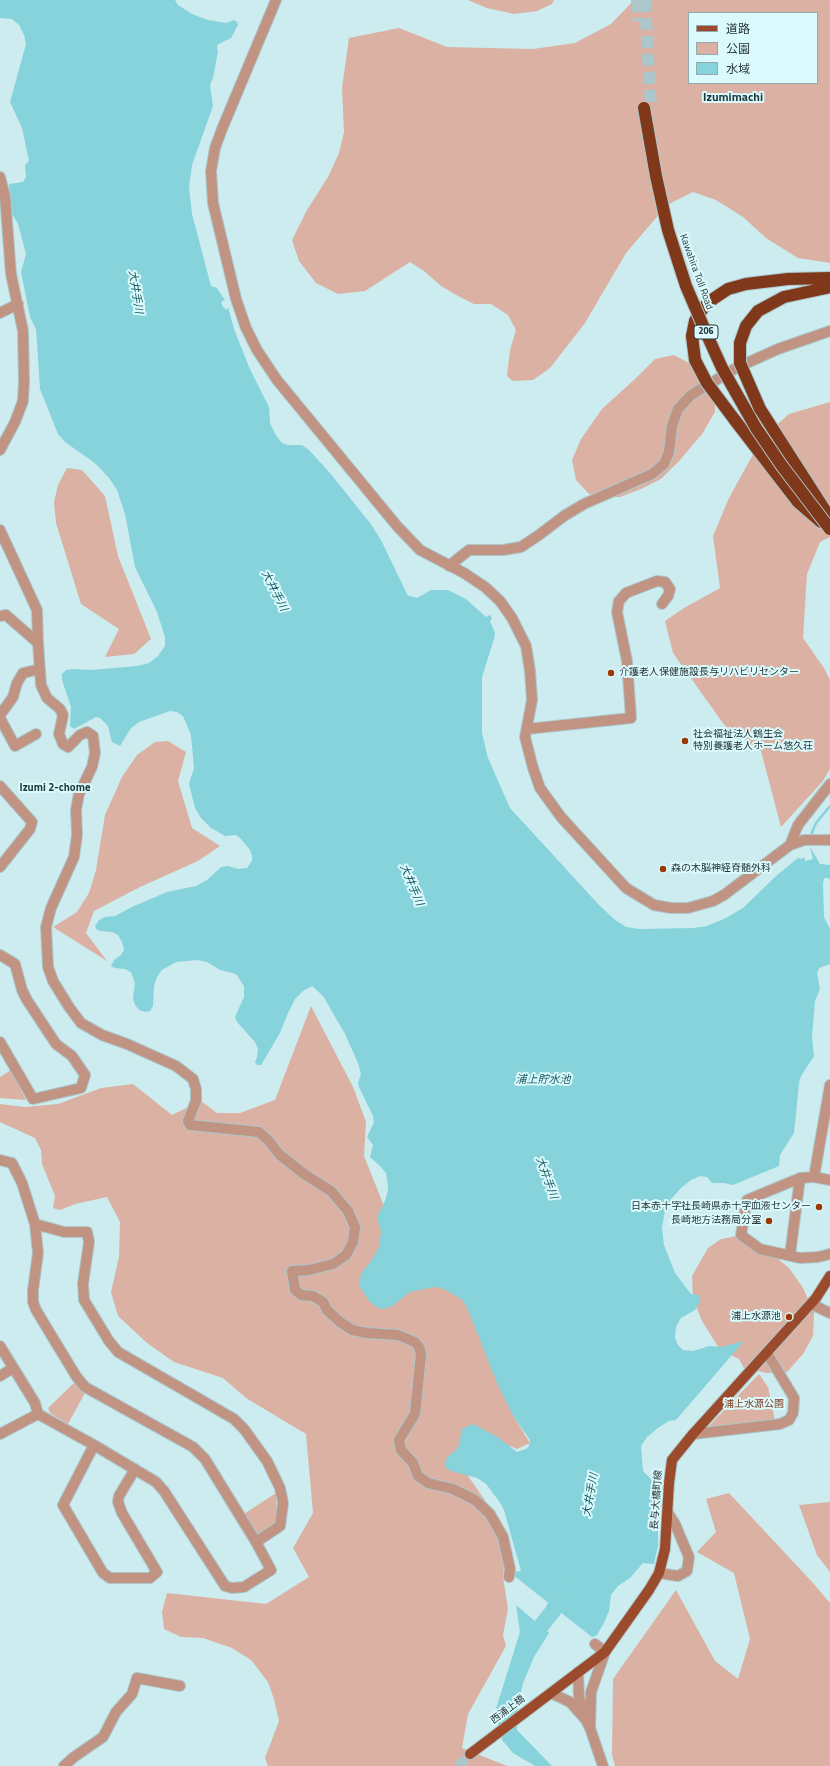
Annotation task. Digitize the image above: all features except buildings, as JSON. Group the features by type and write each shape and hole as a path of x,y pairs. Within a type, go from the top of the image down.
{"highway":[{"name":"Kawahira Toll Road","path":"830,519 786,463 761,425 727,365 712,333 692,284 674,228 647,108 656,176 668,230 686,286 707,335 722,368 756,428 786,472 830,529"},
{"path":"830,278 788,279 746,284 728,289 703,308 695,321 692,336 695,360 707,383 798,502 830,529"},
{"path":"830,286 784,297 758,311 746,326 740,343 740,363 760,409 830,519"}],"main road":[{"name":"長与大橋町線","path":"551,1693 605,1652 649,1590 659,1573 665,1549 672,1460 693,1434 811,1304 830,1276"},
{"name":"西浦上橋","path":"470,1754 551,1693"}],"street":[{"path":"276,0 222,129 215,148 211,171 213,203 236,299 246,328 257,350 292,398 397,526 420,550 464,573 492,593 500,601 520,632 526,646 530,671 532,700 525,737 540,788 561,817 626,888 654,905 671,908 688,908 713,901 724,895 790,845 804,840 830,840"},
{"path":"0,177 5,196 11,274 24,331 23,401 15,422 0,450"},
{"path":"0,313 18,304"},
{"path":"449,566 469,550 503,550 521,547 539,536 564,516 584,504 652,474 664,464 669,452 672,426 678,409 691,395 736,368 778,349 830,331"},
{"path":"0,530 37,610 42,685 46,698 60,709 63,715 59,734 63,744 68,747 80,735 87,732 93,736 95,753 92,767 79,794 76,810 77,835 74,857 51,908 46,926 48,967 53,981 81,1023 102,1035 127,1044 176,1066 193,1079 196,1089 196,1101 188,1121 190,1125 259,1132 268,1140 280,1155 304,1174 331,1191 348,1211 355,1227 353,1242 346,1255 333,1264 309,1270 292,1271 295,1290 302,1295 313,1296 323,1302 332,1314 352,1330 367,1333 398,1335 415,1342 419,1347 421,1354 415,1414 399,1440 401,1450 413,1464 418,1476 428,1483 453,1489 475,1500 490,1514 503,1538 510,1569 509,1576"},
{"path":"527,729 631,718 627,661 617,612 619,601 626,593 657,581 665,582 670,589 668,596 662,604"},
{"path":"0,616 6,615 38,643"},
{"path":"36,734 15,746 0,716 13,697 17,683 24,673 40,669"},
{"path":"790,845 798,825 830,784"},
{"path":"0,786 32,822 30,829 0,867"},
{"path":"0,954 15,964 26,1000 56,1044 72,1056 85,1075 81,1088 33,1099 0,1042"},
{"path":"814,1178 828,1106 830,1084"},
{"path":"0,1160 12,1163 22,1183 35,1224 38,1252 33,1302 36,1310 76,1376 85,1387 193,1446 205,1459 256,1542 271,1570 244,1587 232,1588 225,1586 164,1491 156,1482 38,1414 35,1403 0,1346"},
{"path":"790,1255 800,1178"},
{"path":"830,1180 800,1178 747,1200 741,1235 760,1249 800,1258 818,1257 830,1254"},
{"path":"35,1224 64,1232 87,1232 89,1242 83,1284 84,1300 109,1341 118,1352 234,1419 244,1429 260,1450 280,1488 283,1503 280,1526 256,1542"},
{"path":"811,1304 830,1313"},
{"path":"693,1434 780,1424 789,1420 793,1413 794,1398 767,1353"},
{"path":"0,1376 13,1368"},
{"path":"0,1434 38,1414"},
{"path":"94,1445 63,1505 103,1573 110,1578 150,1578 158,1572 122,1513 118,1502 119,1496 134,1469"},
{"path":"659,1573 678,1576 687,1571 689,1557 675,1524 668,1513"},
{"path":"588,1724 591,1692 605,1652 595,1644"},
{"path":"578,1672 579,1697 603,1766"},
{"path":"64,1766 74,1757 103,1737 116,1712 132,1694 137,1678 180,1686"},
{"path":"551,1693 570,1702 588,1724"}],"green space":[{"path":"468,0 554,0 552,4 537,11 514,14 487,8"},
{"path":"634,0 830,0 830,263 798,258 766,238 743,217 716,200 693,192 667,205 626,253 585,323 550,368 533,380 513,381 507,376 510,350 516,330 508,315 491,304 474,304 458,296 441,286 424,271 410,262 365,291 338,294 316,283 299,261 292,240 307,210 328,177 339,153 344,132 342,88 349,38 399,28 447,47 533,49 575,43 611,24"},
{"path":"674,355 691,364 715,394 715,412 702,434 680,460 661,479 620,497 605,497 589,494 576,480 572,460 581,439 602,409 655,359"},
{"path":"830,402 830,537 820,542 807,574 803,638 824,668 830,680 830,769 823,781 781,827 761,751 725,726 673,653 665,621 684,608 720,588 713,536 729,498 762,438 789,414"},
{"path":"67,468 82,470 105,496 118,556 151,639 134,654 105,657 119,629 81,604 56,523 54,502 58,485"},
{"path":"168,741 186,752 178,781 192,828 220,846 198,861 140,887 94,911 86,933 107,961 53,927 77,912 89,893 96,870 105,815 122,777 137,755 155,742"},
{"path":"311,1006 353,1087 366,1122 364,1156 390,1221 413,1272 467,1298 513,1415 530,1443 517,1449 467,1428 459,1463 507,1532 503,1577 508,1609 503,1635 506,1646 468,1714 462,1748 507,1766 268,1766 265,1758 279,1721 268,1682 251,1660 232,1648 203,1638 181,1637 164,1629 162,1612 167,1593 266,1604 309,1577 293,1548 313,1513 306,1434 246,1398 223,1378 174,1362 147,1343 118,1316 111,1292 119,1257 120,1222 107,1197 75,1204 60,1210 53,1208 55,1196 42,1164 41,1150 35,1138 0,1122 0,1104 25,1107 58,1104 101,1088 133,1084 172,1115 201,1101 217,1113 240,1113 275,1100"},
{"path":"11,1070 26,1100 0,1098 0,1077"},
{"path":"737,1236 772,1254 789,1268 803,1288 814,1312 813,1336 803,1354 787,1372 767,1373 744,1368 739,1359 720,1350 702,1321 693,1298 692,1276 708,1248 721,1239"},
{"name":"浦上水源公園","path":"759,1374 768,1387 775,1421 710,1429 709,1426"},
{"path":"75,1382 86,1391 68,1424 50,1413 48,1408"},
{"path":"276,1493 277,1519 274,1524 261,1533 254,1533 244,1514"},
{"path":"729,1493 830,1603 830,1766 615,1766 612,1755 613,1679 676,1590 715,1661 738,1679 750,1639 734,1573 697,1552 716,1532 706,1499"},
{"path":"830,1502 830,1572 817,1555 799,1505"}],"water":[{"name":"浦上貯水池","path":"0,0 175,0 178,5 192,14 208,20 226,23 234,20 237,22 238,25 231,38 217,45 218,52 213,78 210,85 213,106 192,165 189,187 192,214 211,286 217,288 225,300 221,302 223,307 227,310 228,307 234,329 249,367 269,407 270,423 275,434 282,443 288,445 302,445 309,450 330,473 370,523 381,540 407,594 417,598 431,590 448,590 466,599 486,617 490,615 492,618 490,621 495,633 494,639 482,677 482,733 488,758 510,808 599,905 614,919 626,927 640,929 694,928 707,926 726,918 743,908 776,876 798,858 801,859 804,857 805,861 813,859 810,847 820,864 830,865 830,880 828,878 824,878 823,884 824,917 830,929 830,964 819,968 817,973 820,989 815,1001 812,1037 814,1056 801,1076 794,1133 780,1155 779,1166 733,1185 712,1183 707,1177 700,1176 691,1180 681,1188 671,1199 665,1211 662,1228 664,1245 675,1273 691,1294 700,1295 699,1303 695,1310 681,1318 676,1327 675,1338 678,1345 683,1350 693,1351 709,1346 721,1347 744,1341 676,1420 669,1421 658,1428 647,1437 641,1446 643,1471 654,1482 658,1502 658,1546 654,1564 643,1563 630,1578 618,1586 611,1595 609,1611 604,1623 597,1635 592,1637 513,1575 514,1572 521,1571 504,1510 486,1484 477,1478 451,1471 446,1468 445,1464 447,1457 455,1451 459,1445 462,1429 473,1424 496,1436 517,1452 526,1449 529,1446 530,1440 512,1414 497,1383 466,1305 461,1299 446,1290 437,1287 410,1292 391,1307 383,1309 378,1308 370,1302 361,1289 359,1283 362,1272 371,1261 379,1247 381,1232 377,1217 385,1201 388,1190 387,1179 386,1173 370,1157 373,1145 367,1137 374,1122 373,1116 359,1087 358,1083 361,1074 358,1063 345,1034 323,996 312,986 303,991 295,999 280,1033 261,1065 257,1065 255,1062 258,1049 255,1042 237,1022 235,1017 244,997 244,986 236,974 220,970 207,962 198,960 176,962 162,970 157,977 154,986 153,1006 150,1011 145,1012 139,1010 135,1005 133,998 135,983 131,972 111,966 114,960 121,955 124,950 122,942 118,935 112,932 97,930 95,926 99,920 105,917 115,916 167,892 196,886 207,880 221,867 228,866 238,869 247,868 252,861 252,856 250,850 241,839 236,835 225,836 211,828 201,818 195,808 189,784 194,768 191,735 183,716 177,712 170,711 139,722 131,728 120,746 112,742 108,726 100,718 96,717 74,729 70,726 71,707 62,680 62,674 66,670 91,670 137,666 149,663 158,656 165,646 165,637 157,612 135,567 125,514 117,490 109,478 96,464 65,442 58,434 40,389 36,329 30,317 21,272 26,254 18,224 11,212 9,184 23,182 26,177 25,165 29,161 22,128 10,102 26,44 24,35 19,25 12,19 0,18"},
{"path":"516,1605 549,1633 534,1657 523,1683 518,1705 517,1730 552,1766 535,1766 513,1753 502,1740 495,1712 520,1632"}],"waterway":[{"path":"810,837 816,823 830,806"},
{"name":"大井手川","path":"530,1645 537,1631 553,1611 563,1588"}],"tunnel":[{"path":"637,0 638,21"},
{"path":"645,0 651,108"},
{"path":"458,1766 470,1754"}],"place":[{"name":"介護老人保健施設長与リハビリセンター","path":"611,673"},
{"name":"社会福祉法人鶴生会 特別養護老人ホーム悠久荘","path":"685,741"},
{"name":"森の木脳神経脊髄外科","path":"663,869"},
{"name":"日本赤十字社長崎県赤十字血液センター","path":"819,1207"},
{"name":"長崎地方法務局分室","path":"769,1221"},
{"name":"浦上水源池","path":"789,1317"}],"district":[{"name":"Izumimachi","path":"733,98"},
{"name":"Izumi 2-chome","path":"55,788"}]}
